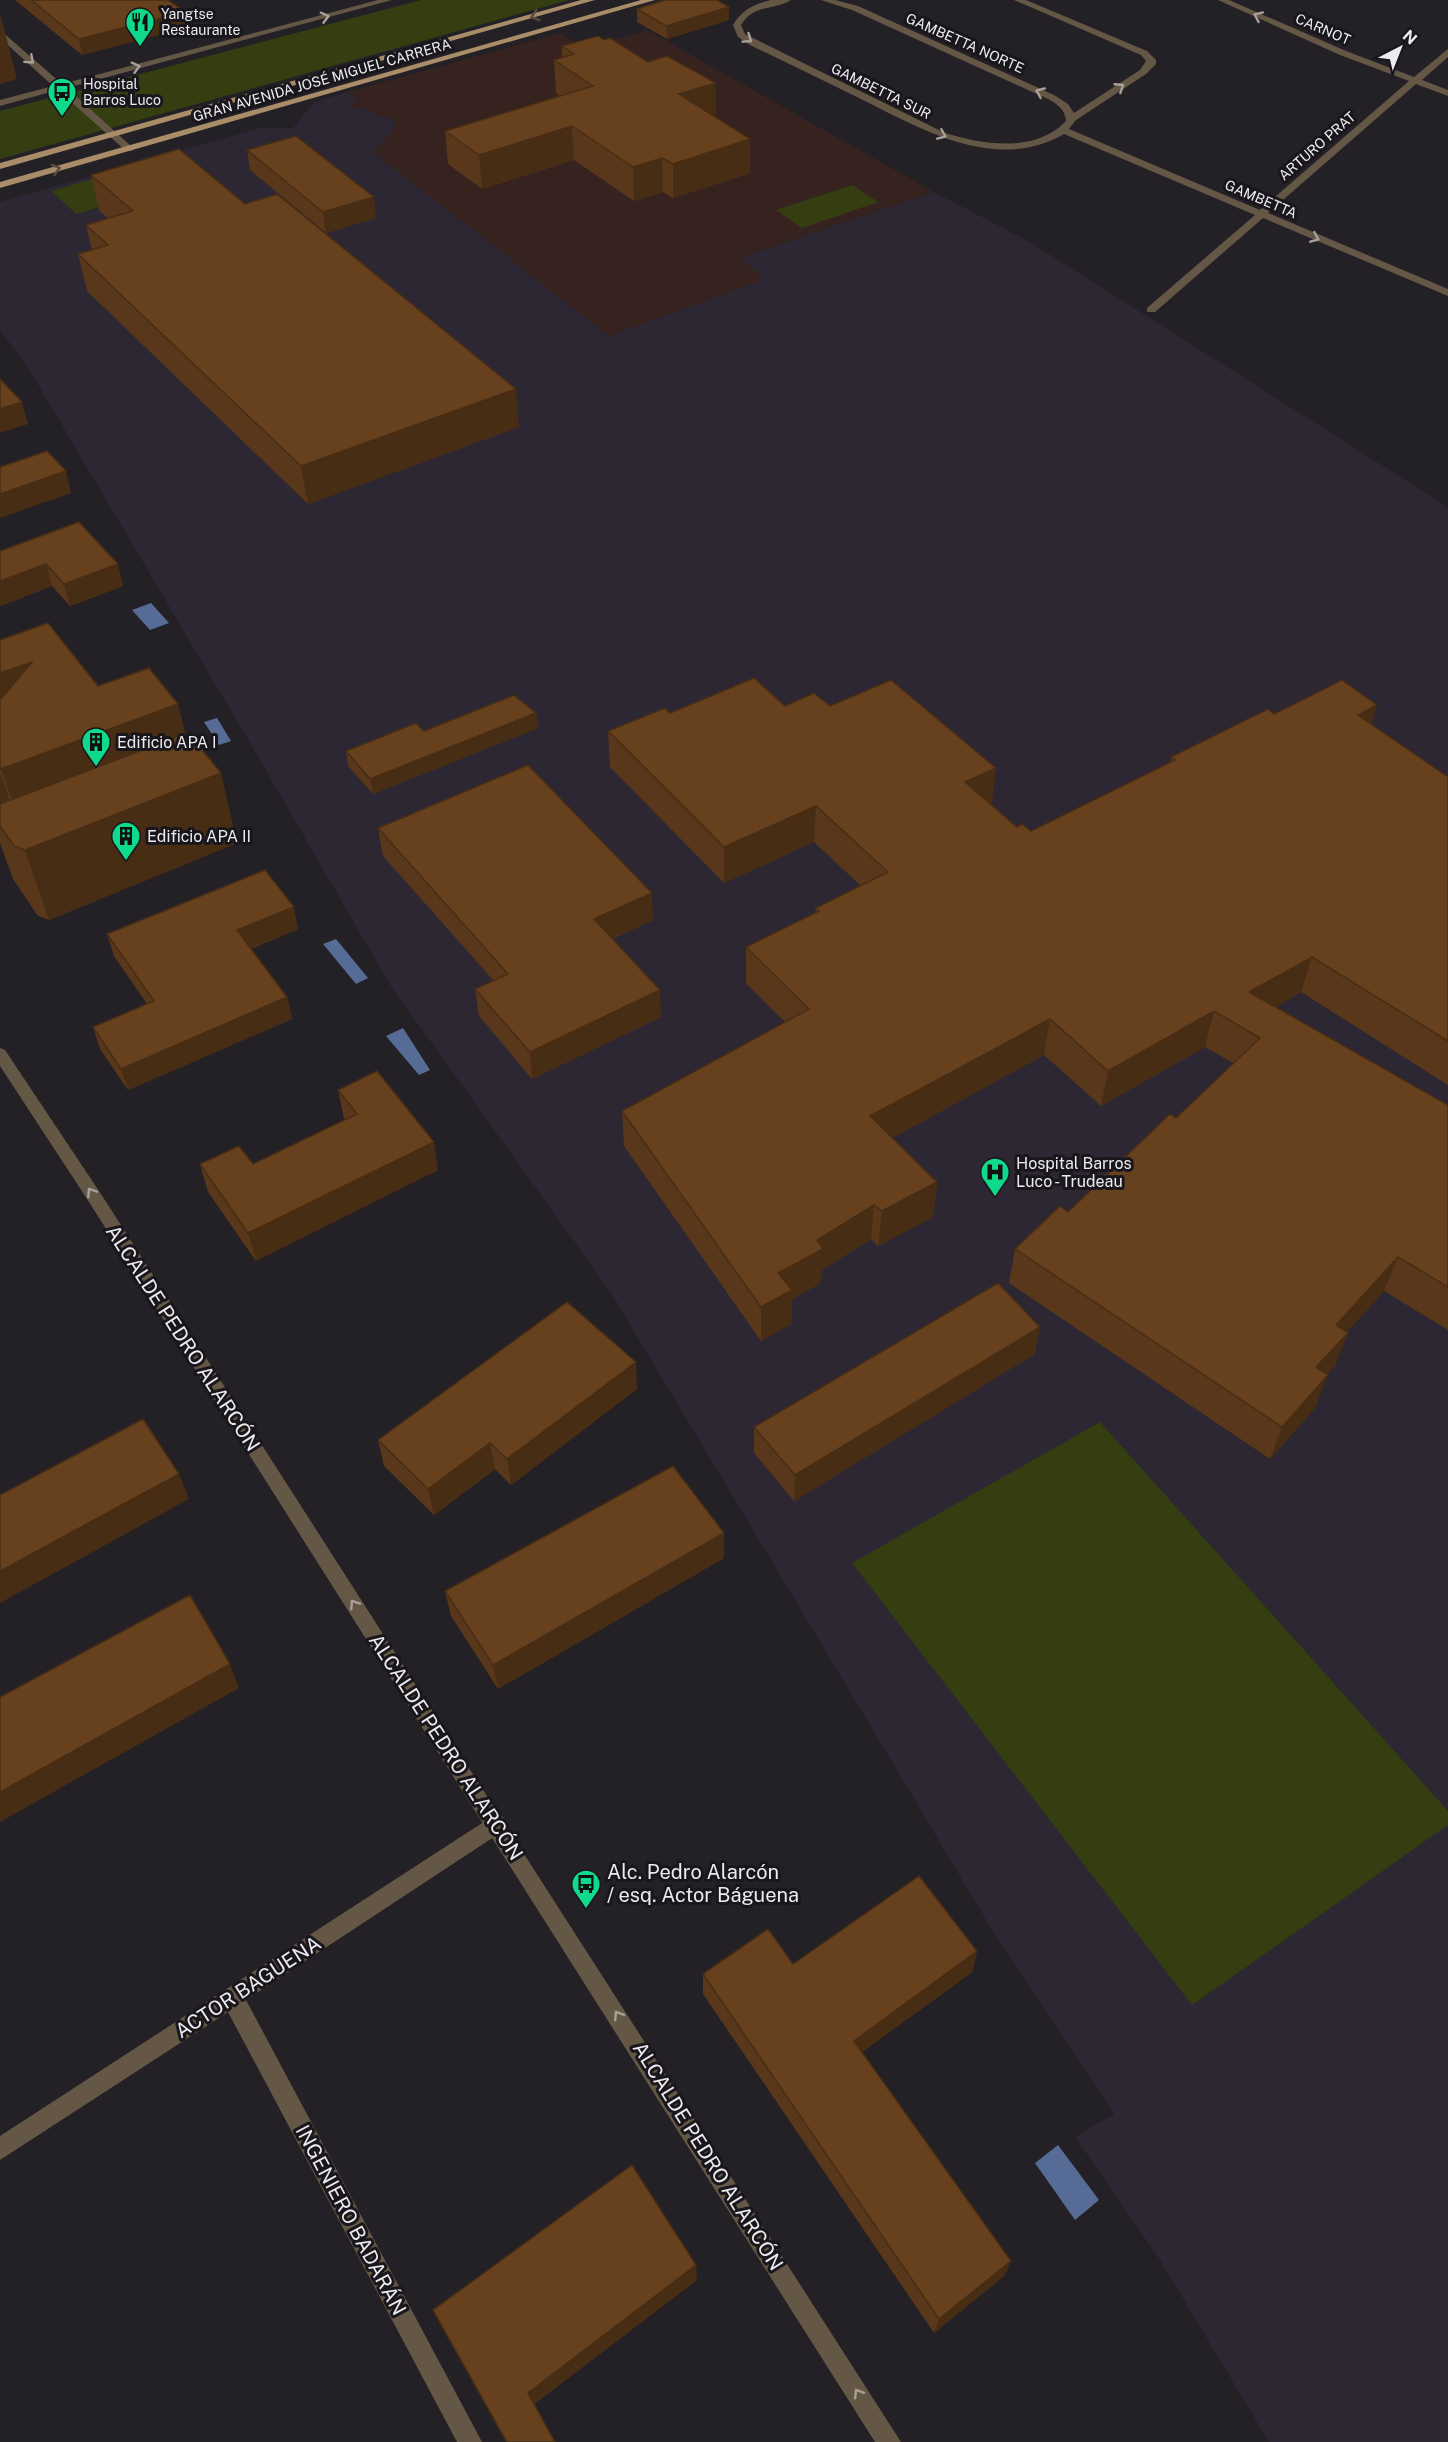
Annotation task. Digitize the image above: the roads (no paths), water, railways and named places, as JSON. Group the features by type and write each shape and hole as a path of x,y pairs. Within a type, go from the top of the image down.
{"main road":[{"name":"GRAN AVENIDA JOSÉ MIGUEL CARRERA","path":"0,166 591,0"},
{"name":"GRAN AVENIDA JOSÉ MIGUEL CARRERA","path":"0,185 651,0"}],"street":[{"path":"0,103 388,0"},
{"path":"764,2 787,0"},
{"name":"GAMBETTA NORTE","path":"825,0 855,8 1051,97 1066,107 1071,119"},
{"path":"1018,0 1144,53 1151,60 1151,64 1143,72 1071,119 1063,130"},
{"name":"CARNOT","path":"1222,0 1343,53 1448,93"},
{"name":"GAMBETTA SUR","path":"764,2 738,22 737,28 743,37 942,135 972,144 1007,147 1036,142 1063,130"},
{"path":"0,33 129,148"},
{"name":"ARTURO PRAT","path":"1151,310 1448,52"},
{"name":"GAMBETTA","path":"1063,130 1448,293"},
{"name":"ALCALDE PEDRO ALARCÓN","path":"0,1054 95,1198 496,1824 889,2442"},
{"name":"ACTOR BAGUENA","path":"0,2149 496,1824"},
{"name":"INGENIERO BADARÁN","path":"232,1997 470,2442"}],"water":[{"path":"151,603 169,623 150,630 132,610"},
{"path":"217,718 231,741 219,745 204,722"},
{"path":"336,939 368,978 356,984 323,944"},
{"path":"403,1028 430,1070 419,1075 386,1036"},
{"path":"1058,2145 1099,2200 1075,2220 1035,2163"}],"place":[{"name":"Yangtse Restaurante","path":"140,48"},
{"name":"Hospital Barros Luco","path":"62,118"},
{"name":"Edificio APA I","path":"96,768"},
{"name":"Edificio APA II","path":"126,862"},
{"name":"Hospital Barros Luco - Trudeau","path":"995,1198"},
{"name":"Alc. Pedro Alarcón / esq. Actor Báguena","path":"586,1910"}]}
